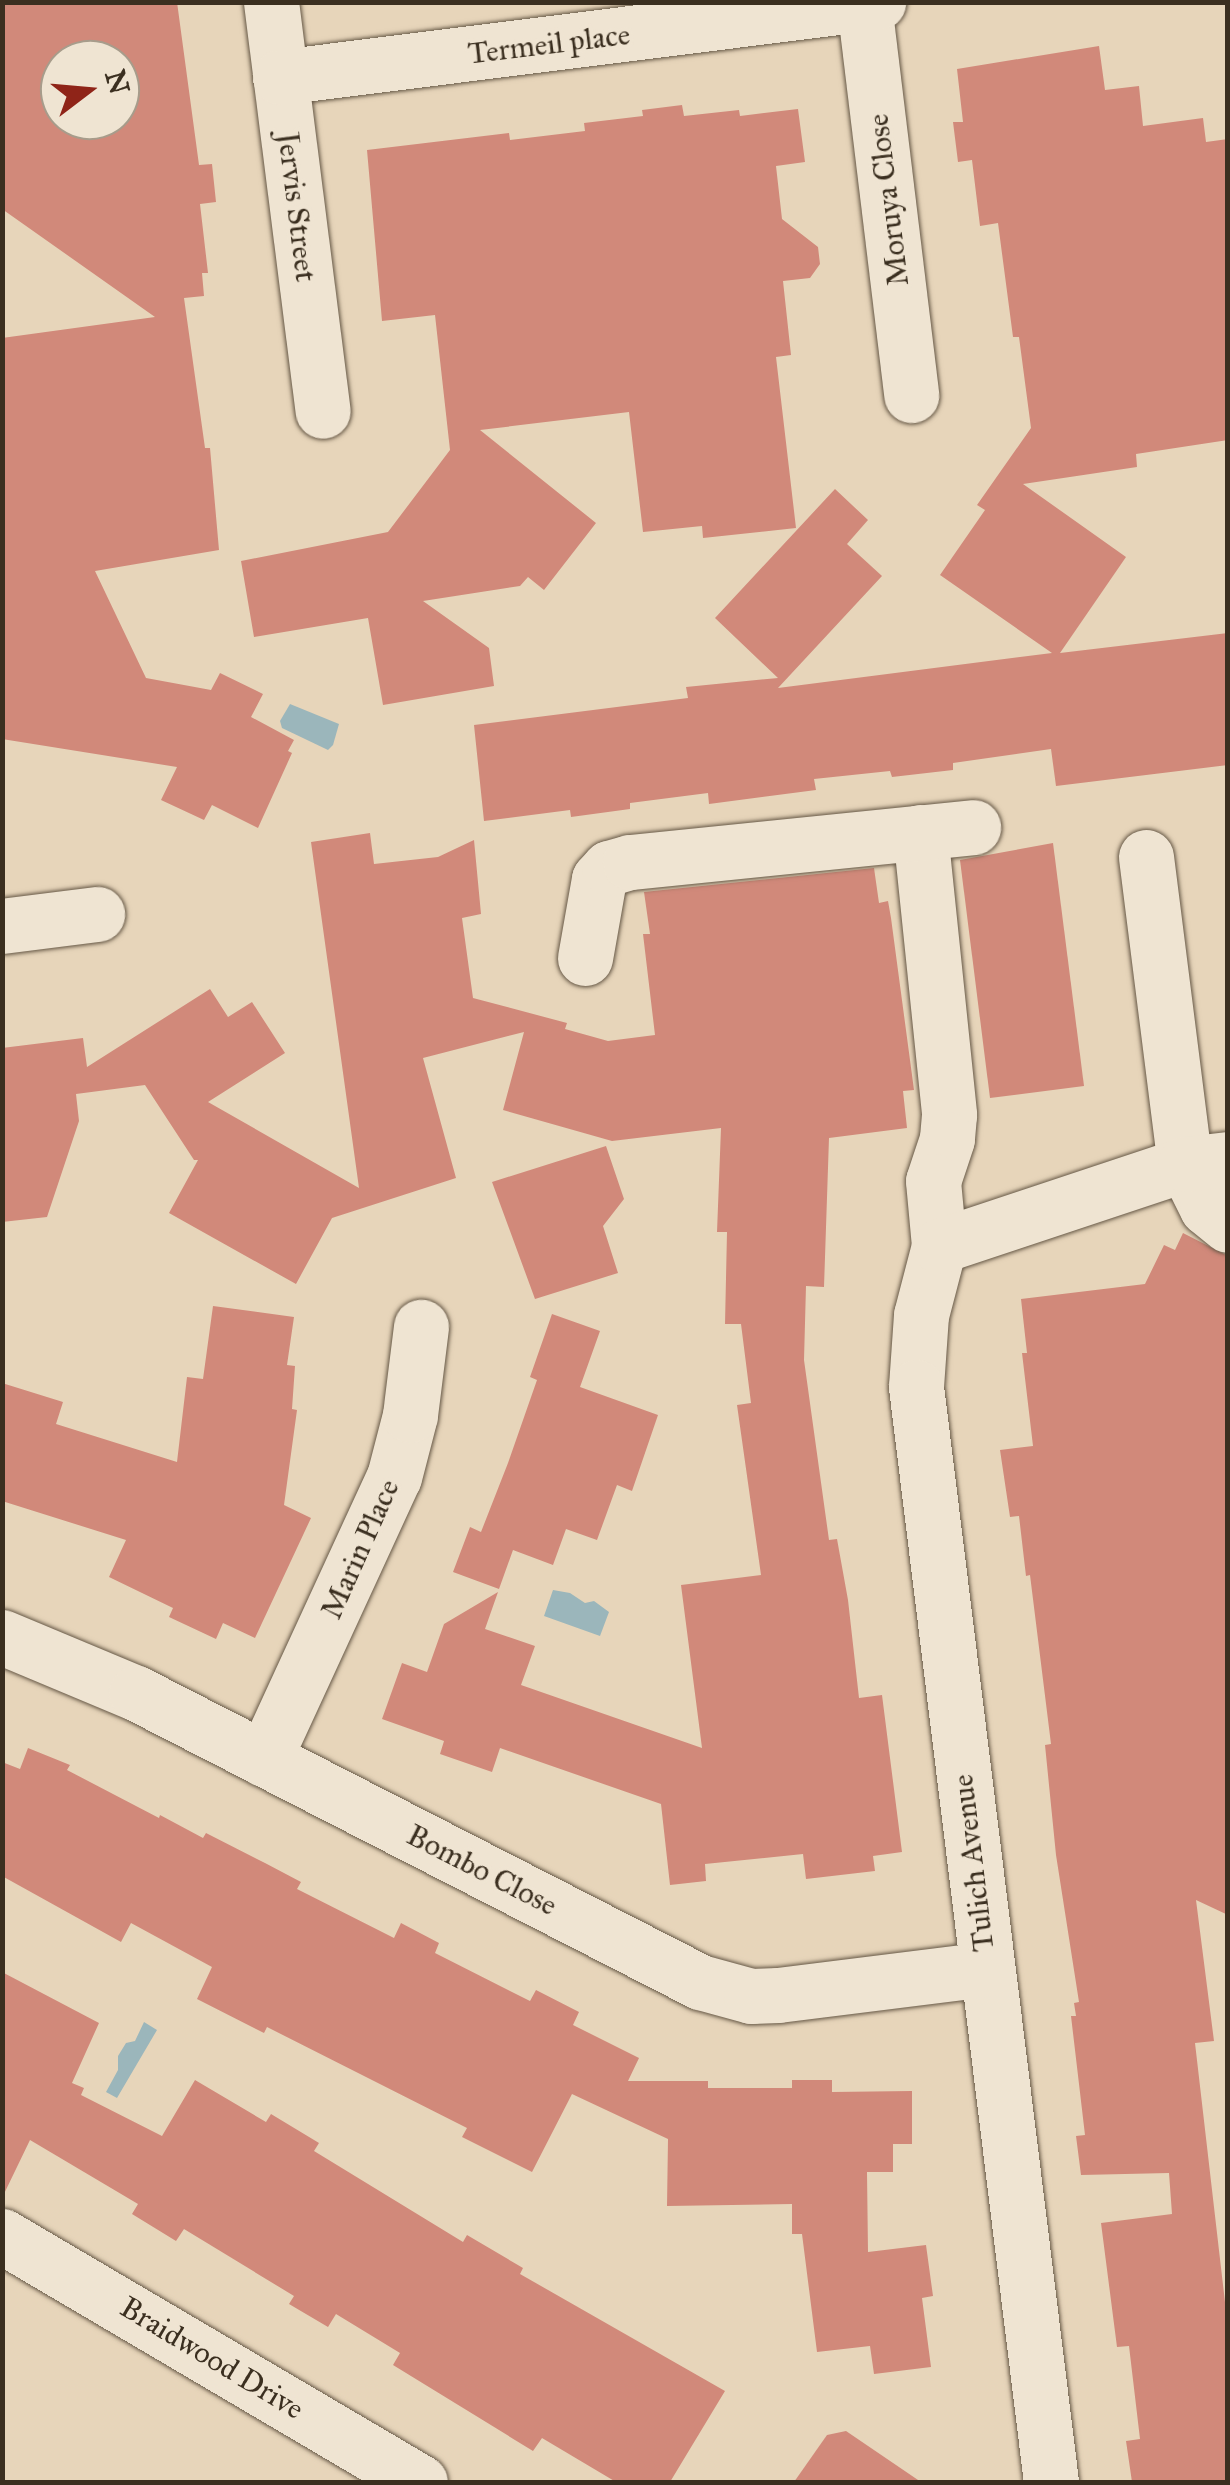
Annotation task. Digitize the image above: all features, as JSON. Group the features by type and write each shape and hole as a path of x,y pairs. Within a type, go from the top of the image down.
{"street":[{"name":"Jervis Street","path":"271,2 323,411"},
{"name":"Termeil place","path":"280,78 871,3"},
{"name":"Moruya Close","path":"871,3 911,395"},
{"path":"585,958 599,879 610,868 946,829 949,1115 947,1139 933,1180 940,1246 1206,1162"},
{"path":"1146,857 1206,1162 1207,1208 1228,1225"},
{"path":"2,926 97,914"},
{"name":"Tulich Avenue","path":"940,1246 921,1315 916,1387 1051,2482"},
{"name":"Marin Place","path":"264,1759 394,1478 410,1415 421,1327"},
{"name":"Bombo Close","path":"2,1637 136,1692 682,1973 725,1990 778,1995 986,1970"},
{"name":"Braidwood Drive","path":"2,2236 420,2482"}],"water":[{"path":"290,704 339,724 328,750 282,728 280,721"},
{"path":"553,1590 570,1593 585,1603 594,1601 609,1612 600,1636 544,1616"},
{"path":"144,2022 157,2030 117,2098 106,2092 118,2070 118,2056 126,2043 135,2041"}],"building":[{"path":"2,2 177,2 199,165 212,164 216,202 200,204 208,273 202,273 204,296 184,298 205,448 210,448 219,550 95,571 146,678 211,690 220,673 263,694 251,717 294,740 288,751 292,753 258,828 212,805 204,820 161,800 177,767 2,739 2,338 155,317 2,209"},
{"path":"1099,46 1105,90 1139,86 1143,126 1203,118 1206,142 1228,139 1228,440 1136,454 1137,467 1023,484 1126,557 1060,653 1228,633 1228,765 1056,786 1051,749 953,763 953,770 892,777 890,771 814,779 816,790 709,804 708,793 630,803 630,809 571,817 570,810 484,821 474,725 688,698 686,687 778,678 715,618 835,489 868,520 847,544 882,576 778,688 1052,653 940,575 985,510 977,505 1031,428 1019,337 1013,337 998,223 980,226 972,160 958,162 953,122 963,122 957,69"},
{"path":"682,105 684,116 739,110 740,116 798,109 805,162 776,166 782,219 818,247 820,264 810,278 783,281 791,355 776,357 796,528 703,538 702,526 643,532 629,412 480,430 596,523 544,590 528,577 520,586 423,601 489,648 494,686 383,705 368,618 254,637 241,561 388,532 450,450 435,315 382,321 367,150 509,133 510,140 585,131 584,123 643,116 642,110"},
{"path":"370,833 374,864 438,857 474,840 481,914 462,918 473,998 567,1023 565,1029 608,1041 655,1035 643,934 650,934 644,892 874,868 879,903 888,901 914,1090 903,1091 907,1128 829,1138 824,1287 806,1286 804,1360 829,1540 837,1539 848,1600 859,1698 882,1695 902,1852 873,1856 875,1871 806,1879 803,1854 705,1864 706,1881 670,1885 661,1804 500,1748 492,1772 440,1754 444,1741 382,1719 402,1663 427,1672 444,1624 498,1592 485,1629 535,1646 521,1685 702,1748 681,1585 761,1575 737,1405 751,1403 741,1324 725,1324 727,1232 717,1232 721,1128 612,1141 503,1110 524,1032 423,1058 456,1178 332,1218 296,1284 169,1213 198,1160 194,1160 145,1085 76,1094 79,1121 47,1217 2,1222 2,1048 83,1038 87,1067 210,989 228,1017 252,1002 285,1053 208,1102 359,1188 311,842"},
{"path":"1053,843 1084,1086 990,1098 960,860"},
{"path":"606,1146 624,1199 603,1226 618,1273 535,1299 492,1182"},
{"path":"1183,1233 1228,1256 1228,1915 1196,1900 1214,2041 1195,2043 1228,2328 1228,2482 1132,2482 1126,2441 1140,2439 1129,2346 1117,2347 1101,2223 1172,2214 1169,2173 1081,2175 1076,2136 1085,2135 1071,2016 1076,2016 1074,2003 1079,2002 1056,1855 1045,1745 1051,1744 1030,1575 1026,1576 1019,1516 1010,1517 1000,1450 1033,1446 1022,1353 1027,1353 1021,1299 1145,1284 1164,1245 1175,1250"},
{"path":"213,1306 294,1317 287,1365 295,1366 292,1409 297,1410 284,1505 311,1518 255,1638 223,1623 216,1639 169,1617 173,1608 109,1577 126,1540 2,1501 2,1383 63,1402 56,1424 177,1462 187,1377 203,1379"},
{"path":"552,1314 600,1331 580,1387 658,1415 632,1491 617,1485 597,1540 566,1529 553,1565 513,1550 499,1589 453,1572 470,1527 481,1532 508,1463 537,1380 530,1377"},
{"path":"28,1748 70,1765 67,1770 159,1818 160,1815 203,1838 206,1833 265,1863 301,1882 297,1889 394,1938 401,1923 439,1943 435,1953 530,2001 536,1990 579,2012 573,2025 639,2058 628,2081 708,2081 708,2088 792,2088 792,2080 832,2080 832,2092 912,2091 912,2144 893,2144 893,2172 867,2172 868,2252 926,2245 933,2296 922,2298 931,2367 874,2374 870,2346 817,2352 802,2234 792,2234 792,2204 667,2206 668,2139 572,2094 532,2172 462,2137 467,2128 267,2027 264,2033 197,1999 212,1967 131,1923 121,1942 2,1876 2,1762 20,1769"},
{"path":"2,1972 99,2023 72,2083 84,2088 81,2095 162,2136 195,2080 266,2122 271,2114 319,2143 314,2151 463,2242 467,2235 523,2268 520,2274 725,2391 670,2482 616,2482 542,2438 533,2451 393,2365 400,2353 336,2314 328,2327 289,2304 294,2296 184,2229 176,2241 132,2214 138,2204 30,2140 2,2198"},
{"path":"846,2431 921,2482 794,2482 827,2435"}]}
